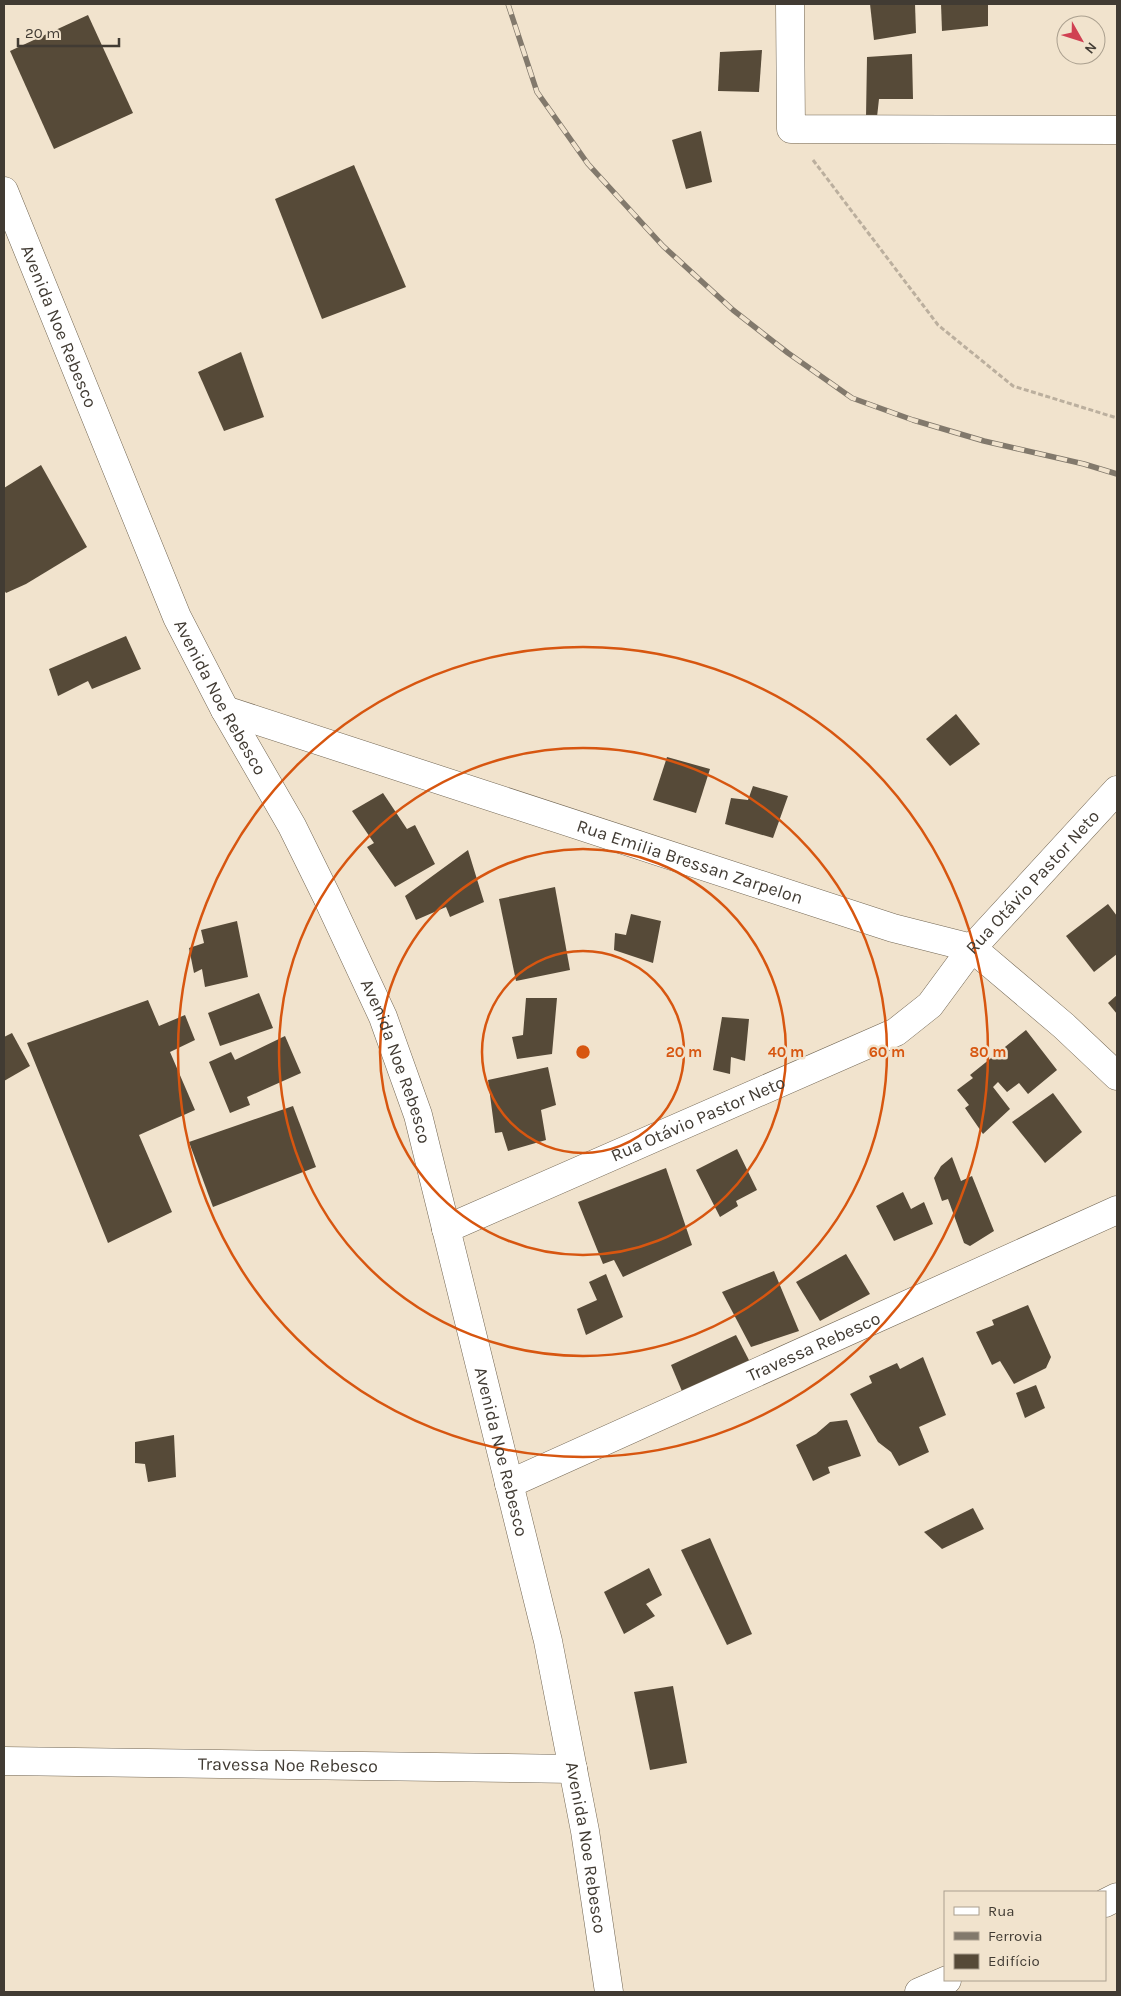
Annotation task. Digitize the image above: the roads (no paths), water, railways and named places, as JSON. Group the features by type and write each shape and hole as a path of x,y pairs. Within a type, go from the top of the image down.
{"street":[{"path":"790,4 791,130 1117,130"},
{"name":"Avenida Noe Rebesco","path":"4,191 177,617 225,710 292,826 383,1017 418,1115 548,1641 585,1831 609,1992"},
{"name":"Rua Emilia Bressan Zarpelon","path":"225,710 884,925 972,948 1064,1026 1117,1076"},
{"name":"Rua Otávio Pastor Neto","path":"446,1229 896,1032 930,1005 972,948 1117,790"},
{"name":"Travessa Rebesco","path":"509,1484 1117,1210"},
{"name":"Travessa Noe Rebesco","path":"4,1761 573,1770"},
{"path":"1106,1903 1117,1897"},
{"path":"919,1992 945,1981"}],"railway":[{"path":"508,4 537,92 588,164 663,246 733,310 788,353 852,398 913,420 984,441 1084,464 1117,474"}]}
